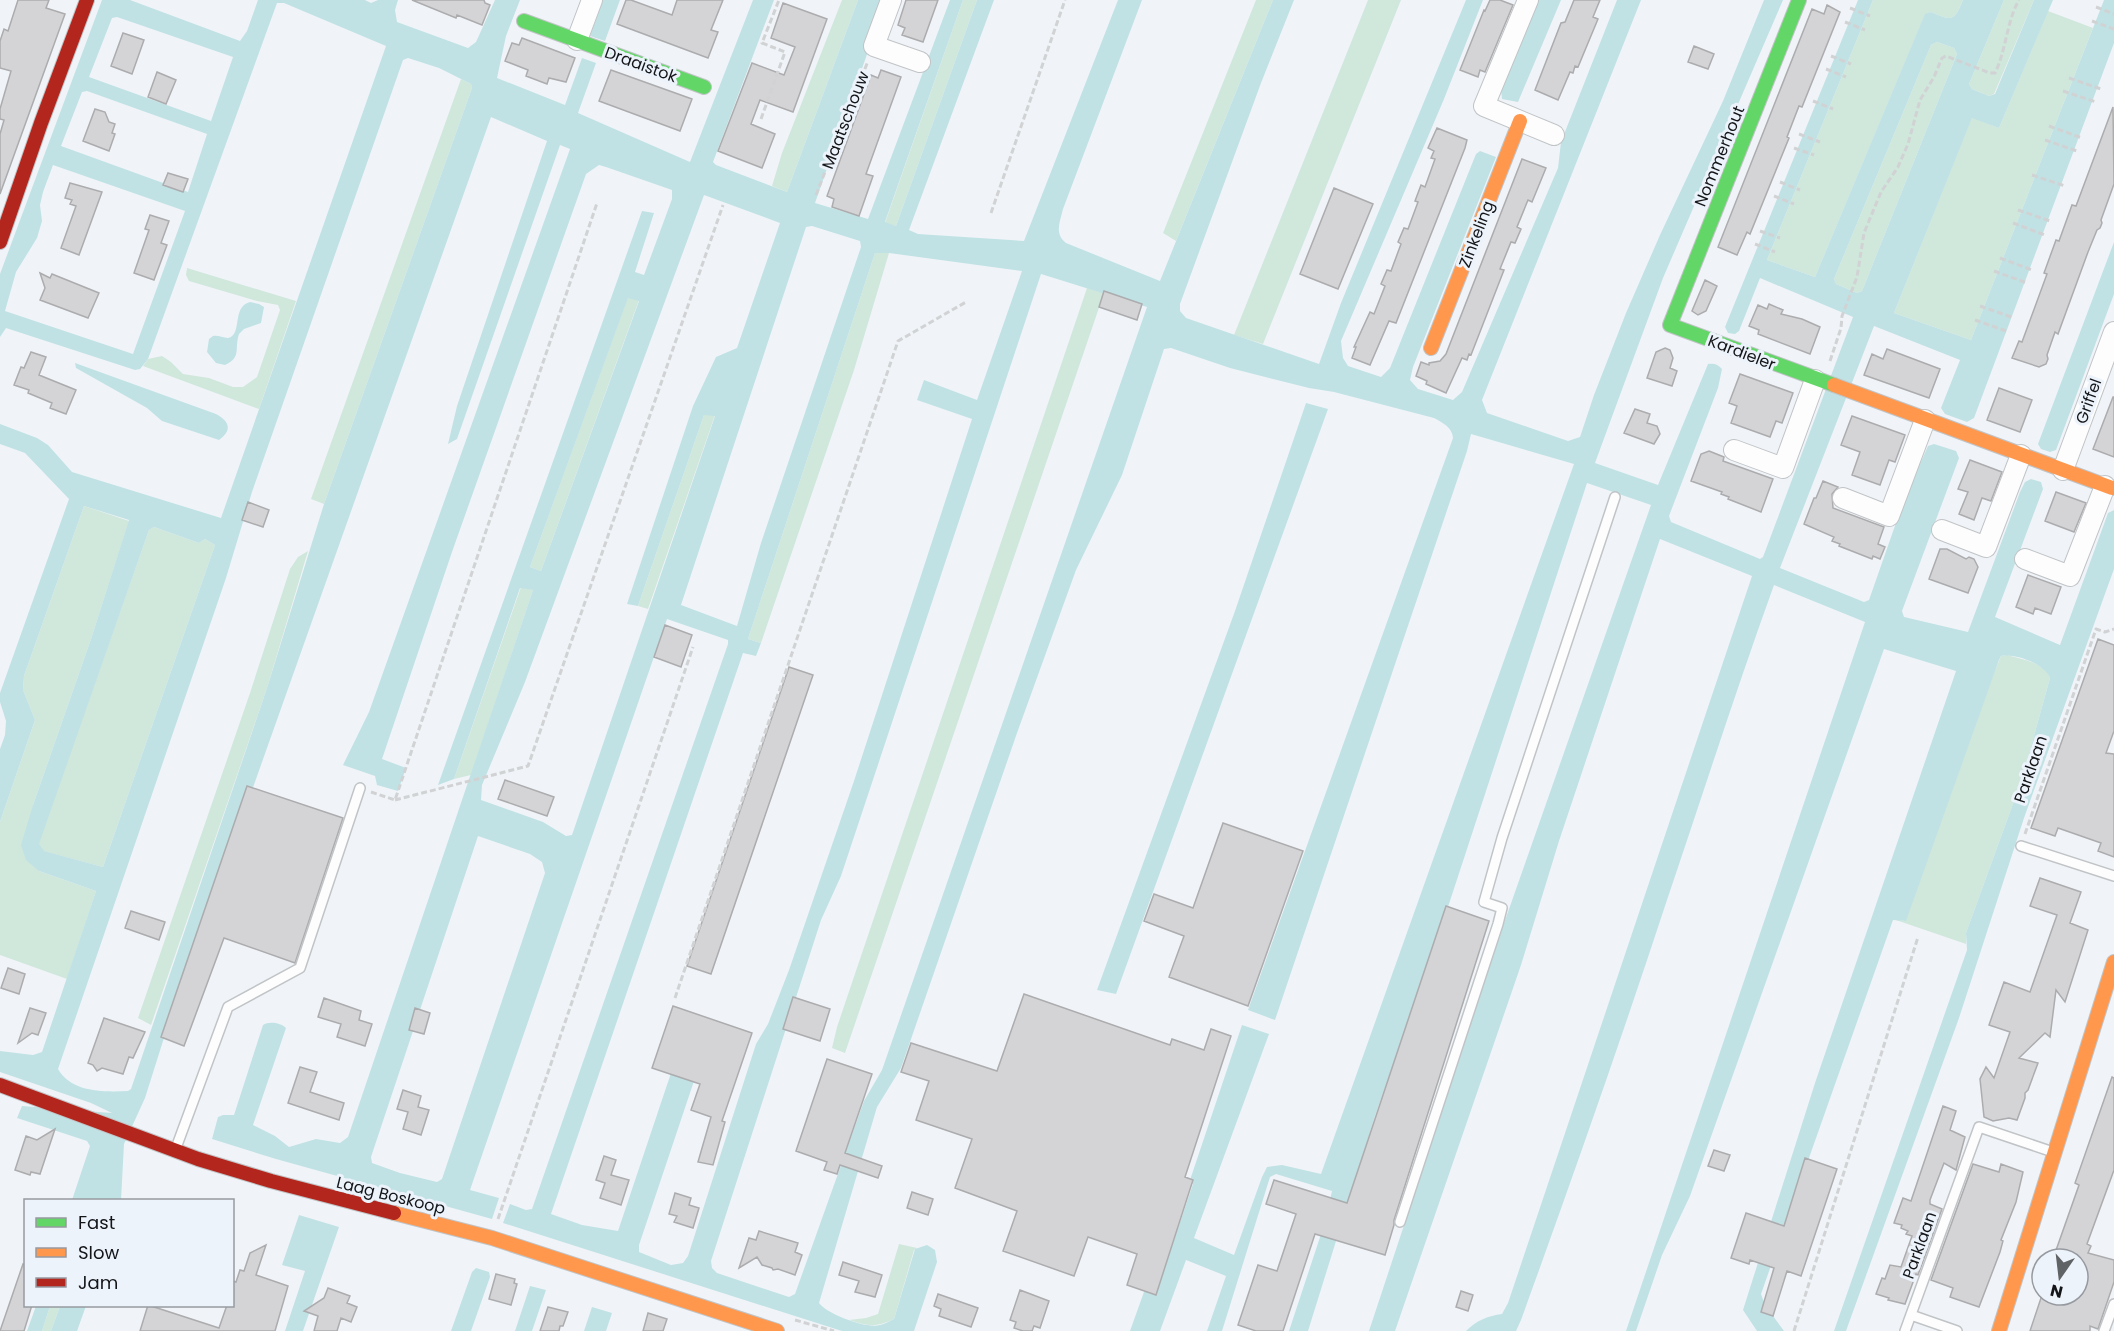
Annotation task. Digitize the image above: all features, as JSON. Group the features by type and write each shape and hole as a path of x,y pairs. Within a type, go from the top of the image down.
{"street":[{"path":"0,242 87,0"},
{"path":"582,42 591,0"},
{"path":"891,0 874,46 920,62"},
{"path":"1528,0 1485,106 1554,135"},
{"name":"Nommerhout","path":"1670,325 1799,0"},
{"name":"Draaistok","path":"524,21 704,87"},
{"name":"Zinkeling","path":"1431,348 1520,121"},
{"name":"Kardieler","path":"1670,325 2108,487 2070,576 2025,560"},
{"name":"Griffel","path":"2063,470 2114,332"},
{"path":"1734,450 1783,468 1830,385"},
{"path":"1843,498 1889,516 1925,420"},
{"path":"1942,530 1986,547 2021,455"},
{"path":"1999,1331 2114,962"},
{"name":"Laag Boskoop","path":"0,1085 175,1150 271,1181 492,1238 777,1331"}],"lane":[{"path":"1400,1222 1498,924 1502,908 1484,902 1502,838 1615,497"},
{"path":"175,1150 228,1006 300,968 360,788"},
{"path":"2021,846 2114,876"},
{"name":"Parklaan","path":"1905,1331 1979,1127 2055,1153"},
{"path":"2104,1331 2114,1304"},
{"path":"1911,1315 1958,1331"}],"path":[{"path":"761,119 785,52 762,43 779,0"},
{"path":"991,213 1065,0"},
{"path":"1830,385 1819,368 1829,364 1842,328 1842,316 1857,277 1864,233 1881,192 1898,167 1908,144 1920,100 1935,77 1942,58 1951,57 1990,73 1996,70 2014,7 2019,0"},
{"path":"1850,8 1870,16"},
{"path":"2096,8 2114,14"},
{"path":"2092,21 2114,29"},
{"path":"1845,22 1865,30"},
{"name":"Maatschouw","path":"816,195 874,46"},
{"path":"1831,56 1851,64"},
{"path":"1826,69 1846,77"},
{"path":"2069,78 2101,89"},
{"path":"2063,91 2096,102"},
{"path":"1813,101 1833,109"},
{"path":"2049,126 2082,138"},
{"path":"1799,134 1820,142"},
{"path":"2045,140 2077,151"},
{"path":"1794,147 1814,155"},
{"path":"2032,175 2065,186"},
{"path":"1780,182 1800,190"},
{"path":"1774,196 1794,204"},
{"path":"395,800 597,203"},
{"path":"360,788 395,800 528,766 723,205"},
{"path":"2018,210 2050,221"},
{"path":"2013,223 2045,235"},
{"path":"1760,231 1780,238"},
{"path":"1755,244 1775,252"},
{"path":"2000,258 2032,270"},
{"path":"1994,271 2026,283"},
{"path":"675,998 898,341 966,302"},
{"path":"1980,306 2014,318"},
{"path":"1975,320 2009,332"},
{"name":"Parklaan","path":"2021,846 2097,629 2105,632 2114,629"},
{"path":"492,1238 693,647"},
{"path":"1794,1331 1918,937"}],"green space":[{"path":"842,0 858,0 787,192 772,186 782,153"},
{"path":"963,0 977,0 896,226 885,223"},
{"path":"1256,0 1273,0 1176,241 1163,233"},
{"path":"1368,0 1401,0 1263,344 1234,335"},
{"path":"1873,0 1963,0 1952,18 1931,12 1925,15 1815,277 1767,260"},
{"path":"2004,0 2034,0 1994,94 1989,96 1972,89 1969,84"},
{"path":"2048,11 2093,28 1971,340 1894,313 1972,117 1999,128"},
{"path":"1937,42 1954,48 1957,54 1862,291 1857,293 1836,284 1834,279 1931,45"},
{"path":"461,79 471,84 472,88 324,504 311,499"},
{"path":"875,253 889,253 854,370 761,643 748,639"},
{"path":"187,268 296,301 259,409 143,366 148,359 162,356 183,374 209,378 233,387 243,387 257,377 280,310 278,305 189,281 186,275"},
{"path":"1087,288 1104,293 845,1053 832,1048 837,1027"},
{"path":"628,297 639,300 541,571 530,567"},
{"path":"704,415 715,415 648,609 638,606"},
{"path":"84,506 129,521 33,805 39,871 96,891 67,979 0,955 0,822 35,720 23,690 24,676"},
{"path":"154,527 199,543 205,539 215,545 103,867 43,851 38,844 149,530"},
{"path":"308,551 267,688 151,1025 138,1018 250,693 290,569 298,557"},
{"path":"521,587 533,590 471,775 454,779"},
{"path":"2007,655 2038,665 2050,678 2022,779 1966,933 1966,944 1893,919 1905,921 1992,678 2001,656"},
{"path":"899,1244 917,1248 914,1250 894,1319 872,1325 849,1320 878,1314"},
{"path":"50,1307 60,1307 51,1331 42,1331"}],"water":[{"path":"102,0 130,0 240,41 247,31 258,0 365,0 371,3 378,0 398,0 395,10 397,22 468,48 476,42 495,0 520,0 506,36 497,78 565,105 582,58 596,63 578,113 690,162 753,0 774,0 713,162 787,192 858,0 886,0 815,203 868,219 950,0 963,0 885,222 896,226 977,0 994,0 909,230 918,234 1024,241 1118,0 1142,0 1063,209 1059,232 1066,243 1160,281 1273,0 1294,0 1261,83 1180,304 1180,311 1186,318 1319,364 1341,303 1466,0 1483,0 1444,99 1341,341 1343,358 1348,366 1381,377 1390,368 1476,154 1480,151 1496,157 1413,367 1410,380 1418,389 1453,400 1462,392 1558,168 1561,142 1617,0 1641,0 1482,400 1487,413 1568,441 1580,437 1626,313 1723,101 1764,0 1783,0 1663,278 1595,463 1658,485 1708,364 1717,365 1722,369 1718,388 1669,516 1671,522 1760,559 1763,557 1853,317 1760,278 1739,331 1735,334 1728,333 1725,327 1858,0 1873,0 1767,260 1815,277 1925,14 1931,12 1951,18 1963,0 2004,0 1969,84 1972,89 1989,96 1995,94 2034,0 2053,0 1999,128 1972,118 1894,313 1971,340 2104,0 2114,0 2114,43 1974,418 1967,422 1945,414 1941,408 1960,360 1874,326 1780,568 1864,602 1869,600 1904,500 1928,446 1934,444 1956,451 1959,458 1902,611 1904,617 1968,632 2020,492 2025,482 2031,479 2041,482 2043,489 1995,617 2060,645 2108,513 2114,510 2114,569 2024,818 1959,1018 1846,1331 1834,1331 1967,950 1966,933 2022,779 2050,678 2042,668 2021,658 2001,656 1999,660 1906,921 1893,920 1761,1294 1765,1305 1784,1331 1757,1331 1743,1310 1815,1083 1956,671 1884,649 1690,1196 1662,1255 1636,1331 1626,1331 1865,622 1774,585 1613,1060 1521,1320 1516,1331 1466,1331 1483,1319 1502,1314 1508,1303 1752,576 1660,539 1559,841 1521,965 1395,1331 1369,1331 1502,929 1651,505 1587,483 1447,910 1375,1116 1308,1331 1289,1331 1324,1225 1332,1191 1276,1174 1270,1177 1222,1331 1207,1331 1226,1276 1186,1260 1160,1331 1130,1331 1154,1264 1165,1267 1193,1184 1189,1183 1242,1025 1269,1034 1194,1238 1234,1255 1267,1167 1282,1165 1321,1174 1574,464 1471,434 1275,1020 1248,1010 1453,438 1449,428 1434,418 1230,368 1171,348 1164,349 1122,475 1076,570 901,1068 877,1107 819,1303 830,1312 847,1320 866,1325 882,1325 894,1319 915,1249 927,1245 935,1250 937,1262 914,1331 842,1331 503,1223 510,1204 526,1210 532,1209 728,644 728,640 667,619 470,1190 499,1198 492,1219 212,1139 218,1117 234,1115 263,1025 272,1023 286,1028 253,1125 275,1136 289,1147 316,1139 340,1143 348,1137 533,590 520,588 454,779 438,785 642,211 654,213 635,272 644,275 672,199 672,190 599,165 586,174 452,552 382,759 406,768 398,791 377,785 375,776 343,765 369,712 570,149 560,145 457,439 448,444 457,406 547,141 491,117 163,1041 145,1098 124,1144 121,1199 72,1199 90,1146 87,1141 17,1118 22,1106 112,1113 91,1103 0,1072 0,1051 33,1055 42,1052 96,891 39,871 26,860 21,845 129,520 84,506 24,676 23,690 35,720 0,822 0,749 5,735 6,721 0,702 0,693 69,499 25,453 0,444 0,424 37,438 48,445 72,472 221,518 386,46 284,3 277,3 148,359 140,369 135,370 6,328 0,337 0,274","holes":["117,17 233,57 211,121 89,77 112,18","1937,42 1954,48 1957,54 1862,291 1857,293 1836,284 1834,279 1931,45","408,58 439,68 471,84 472,88 324,504 267,688 131,1089 109,1091 80,1087 71,1083 58,1069 226,578 252,492 403,60","87,91 207,134 188,192 61,146 82,92","53,165 185,211 133,354 5,311 16,272 37,238 42,221 40,205","704,195 780,223 737,348 716,357 693,406 627,604 638,606 704,415 715,416 572,835 566,836 543,822 481,800 482,785 525,682","812,226 860,241 861,247 761,543 737,626 681,605 806,227","875,253 1022,271 977,400 924,380 917,400 972,419 854,781 789,970 768,1024 756,1044 688,1256 683,1263 671,1265 639,1252 639,1245 694,1081 671,1073 618,1231 582,1225 551,1214 743,653 756,656 761,643 748,639","1041,274 1147,307 882,1070 864,1101 795,1294 789,1297 717,1273 712,1268 711,1261 821,920 841,876","628,298 639,301 541,571 530,567","154,527 199,543 205,539 215,545 103,867 44,851 39,844 149,530","478,836 530,854 542,862 545,873 442,1179 437,1182 372,1163 371,1157"]},
{"path":"603,0 620,0 605,41 590,36"},
{"path":"1537,0 1561,0 1518,102 1502,99 1501,89"},
{"path":"2114,242 2114,294 2056,450 2050,452 2041,449 2038,444"},
{"path":"250,302 264,307 261,323 244,329 239,334 234,359 225,365 216,363 207,352 209,339 213,336 228,338 232,336 241,309"},
{"path":"75,363 216,414 224,420 228,429 219,440 162,421 147,408 76,368"},
{"path":"1306,403 1328,409 1116,994 1097,990 1235,611"},
{"path":"299,1215 339,1227 303,1331 285,1331 305,1271 282,1265"},
{"path":"476,1268 489,1272 490,1277 471,1331 451,1331 472,1272"},
{"path":"530,1286 546,1290 532,1331 515,1331"},
{"path":"36,1307 50,1307 42,1331 27,1331"},
{"path":"60,1307 86,1307 77,1331 51,1331"},
{"path":"592,1307 612,1313 606,1331 584,1331"}],"building":[{"path":"18,0 49,0 46,8 65,14 0,194 0,134 4,120 0,119 0,109 11,71 0,68 0,41 4,29 8,31"},
{"path":"412,0 484,0 490,5 482,25 457,15 456,18"},
{"path":"626,0 672,15 677,0 723,0 711,30 718,32 708,58 617,24"},
{"path":"906,0 938,0 923,42 902,35 905,28 898,25"},
{"path":"1490,0 1500,0 1513,5 1485,72 1480,70 1478,77 1460,70"},
{"path":"1574,0 1600,0 1593,17 1598,19 1578,67 1575,66 1573,73 1570,72 1558,100 1535,90 1561,23 1565,22"},
{"path":"783,3 827,19 793,112 760,100 751,124 775,134 762,168 718,151 752,63 784,75 795,47 771,38"},
{"path":"1827,5 1840,12 1802,107 1799,106 1787,137 1789,138 1750,234 1747,232 1737,255 1718,247 1812,9 1824,14"},
{"path":"123,33 144,40 132,74 111,66"},
{"path":"522,38 575,58 566,82 549,78 547,84 526,76 528,70 505,61 512,43 519,45"},
{"path":"1694,46 1714,54 1708,69 1688,62"},
{"path":"611,70 692,99 680,131 599,101"},
{"path":"881,70 901,77 866,174 873,176 859,216 832,207 834,199 827,196 871,75 878,78"},
{"path":"157,72 176,80 166,104 148,97"},
{"path":"2113,107 2114,184 2101,220 2102,223 2088,252 2058,334 2055,332 2046,364 2039,367 2012,358 2019,341 2022,342 2047,274 2044,273 2056,240 2059,241 2072,205 2076,206"},
{"path":"95,109 105,112 109,122 115,124 112,133 115,134 109,151 83,141"},
{"path":"1437,128 1467,140 1465,148 1396,323 1389,321 1370,365 1352,358 1356,347 1354,347 1370,312 1374,314 1385,286 1381,284 1387,270 1391,271 1404,228 1408,229 1418,202 1415,201 1421,185 1425,187 1435,159 1431,158 1434,151 1428,148"},
{"path":"1522,159 1546,168 1532,202 1528,200 1517,227 1521,229 1515,243 1511,242 1500,269 1504,270 1471,355 1469,354 1467,360 1462,358 1446,393 1426,384 1427,381 1416,376 1421,362 1429,365 1429,363 1440,361 1446,354"},
{"path":"168,173 188,179 183,192 163,185"},
{"path":"70,183 102,192 79,255 61,248 76,206 70,204 72,200 65,198"},
{"path":"1334,188 1373,204 1338,289 1300,274"},
{"path":"150,215 169,221 161,243 167,245 154,280 134,273 149,230 145,229"},
{"path":"40,273 50,278 52,274 99,293 88,318 40,300 45,288"},
{"path":"1705,280 1717,286 1706,311 1698,315 1692,311"},
{"path":"1104,291 1142,304 1137,320 1099,307"},
{"path":"1769,304 1783,310 1781,314 1802,319 1820,327 1810,354 1758,334 1759,330 1749,326 1758,305 1767,309"},
{"path":"1665,348 1670,350 1673,358 1670,368 1677,371 1672,386 1647,378 1656,352"},
{"path":"1887,349 1940,369 1929,398 1864,375 1872,354 1883,359"},
{"path":"31,352 46,357 39,375 76,390 66,414 50,408 52,403 28,393 29,390 14,385 21,367 24,368"},
{"path":"1740,374 1793,393 1782,423 1776,421 1770,437 1731,423 1737,406 1729,403"},
{"path":"1999,388 2032,400 2020,432 1987,420"},
{"path":"2114,397 2114,457 2093,449"},
{"path":"1635,409 1650,414 1647,423 1657,426 1660,434 1654,444 1624,433"},
{"path":"1852,416 1905,435 1895,462 1889,460 1880,485 1852,475 1860,452 1841,445"},
{"path":"1709,451 1724,457 1723,461 1773,479 1761,512 1728,499 1729,497 1721,494 1722,492 1691,481 1701,454"},
{"path":"1970,460 2002,472 1991,501 1982,498 1974,520 1959,514 1968,492 1958,489"},
{"path":"1823,481 1838,487 1832,494 1833,508 1884,527 1878,544 1885,547 1880,559 1873,556 1872,559 1839,546 1840,544 1832,541 1834,537 1804,524"},
{"path":"2056,492 2086,503 2074,532 2045,521"},
{"path":"248,502 269,510 263,527 242,520"},
{"path":"1940,549 1947,549 1966,559 1969,557 1974,559 1978,567 1968,593 1929,579"},
{"path":"2028,575 2061,587 2051,614 2035,608 2033,614 2016,607"},
{"path":"665,625 692,635 681,667 654,657"},
{"path":"2098,639 2114,645 2114,731 2106,753 2114,754 2114,857 2098,851 2101,843 2058,828 2055,836 2031,828"},
{"path":"789,667 813,675 711,974 687,966"},
{"path":"505,780 554,797 547,816 498,799"},
{"path":"247,786 343,818 295,963 224,938 184,1046 161,1037"},
{"path":"1223,823 1303,851 1248,1006 1169,977 1184,936 1144,921 1154,894 1193,908"},
{"path":"2040,878 2081,892 2070,923 2088,930 2065,1002 2056,990 2050,1037 2045,1033 2019,1058 2038,1063 2025,1093 2017,1120 2009,1118 1993,1121 1984,1117 1980,1079 1986,1067 1994,1078 2010,1032 1989,1025 2004,982 2030,992 2057,915 2030,906"},
{"path":"1446,906 1489,921 1394,1220 1385,1255 1315,1234 1283,1331 1256,1331 1238,1325 1258,1265 1277,1271 1296,1214 1266,1204 1274,1180 1347,1203"},
{"path":"131,911 165,922 159,940 125,928"},
{"path":"8,968 25,974 19,994 1,988"},
{"path":"1024,994 1170,1045 1172,1039 1204,1050 1211,1029 1231,1036 1185,1177 1193,1180 1156,1295 1127,1285 1137,1254 1088,1237 1074,1276 1003,1251 1017,1211 955,1188 972,1139 916,1120 929,1081 901,1072 911,1043 997,1071"},
{"path":"793,997 830,1009 820,1041 783,1029"},
{"path":"324,998 361,1011 359,1020 372,1024 365,1046 337,1037 341,1024 318,1017"},
{"path":"673,1006 752,1033 722,1121 725,1122 713,1165 698,1162 711,1117 691,1110 700,1084 652,1068"},
{"path":"30,1008 46,1013 38,1035 32,1033 18,1043"},
{"path":"415,1008 430,1013 424,1034 409,1030"},
{"path":"104,1018 145,1032 133,1058 129,1057 123,1074 102,1068 97,1071 93,1065 88,1063"},
{"path":"827,1059 872,1074 845,1153 882,1166 878,1178 840,1165 837,1174 824,1170 827,1162 796,1151"},
{"path":"300,1067 317,1072 310,1092 344,1103 339,1120 288,1103"},
{"path":"2112,1077 2114,1078 2114,1170 2087,1244 2091,1246 2090,1248 2057,1247 2079,1185 2075,1183"},
{"path":"403,1090 421,1096 418,1107 429,1110 421,1135 403,1129 408,1112 397,1109"},
{"path":"1943,1106 1956,1111 1950,1130 1965,1137 1956,1170 1944,1163 1930,1200 1930,1204 1942,1209 1905,1304 1888,1300 1889,1298 1876,1294 1882,1278 1885,1279 1890,1265 1901,1267 1912,1236 1906,1234 1908,1231 1901,1228 1902,1225 1894,1223 1903,1198 1911,1201"},
{"path":"55,1129 40,1174 31,1172 30,1175 15,1170 26,1136 37,1140"},
{"path":"1714,1150 1730,1155 1724,1171 1708,1166"},
{"path":"604,1156 616,1160 611,1175 629,1180 621,1205 600,1198 605,1183 596,1180"},
{"path":"1805,1158 1837,1169 1801,1276 1787,1271 1773,1316 1761,1312 1774,1268 1750,1260 1749,1264 1731,1258 1746,1213 1784,1226"},
{"path":"1973,1164 1999,1172 2001,1164 2023,1172 2016,1202 2001,1240 2003,1241 2000,1252 1979,1307 1950,1297 1953,1288 1931,1280"},
{"path":"912,1192 933,1199 928,1215 907,1208"},
{"path":"675,1193 691,1198 689,1205 699,1208 693,1228 674,1222 677,1216 669,1214"},
{"path":"759,1231 798,1243 795,1252 802,1255 795,1275 762,1265 757,1257 739,1268 749,1238 756,1240"},
{"path":"266,1245 256,1275 288,1286 275,1331 140,1331 147,1307 154,1307 219,1328 226,1307 234,1307 234,1282 236,1282 240,1270 244,1271 250,1253"},
{"path":"2090,1254 2114,1260 2114,1282 2098,1329 2090,1326 2090,1331 2030,1331 2038,1307 2090,1307"},
{"path":"843,1262 882,1275 875,1297 855,1292 859,1281 839,1275"},
{"path":"24,1264 24,1307 31,1307 24,1331 0,1331"},
{"path":"496,1274 515,1279 514,1283 517,1284 511,1305 489,1299"},
{"path":"328,1288 350,1296 347,1303 357,1307 351,1322 341,1318 337,1331 314,1331 318,1316 304,1311 324,1298"},
{"path":"1020,1290 1049,1301 1040,1328 1034,1326 1032,1331 1023,1331 1014,1328 1016,1322 1010,1320"},
{"path":"1461,1291 1473,1295 1468,1311 1456,1307"},
{"path":"938,1294 978,1308 971,1327 939,1316 941,1309 934,1306"},
{"path":"548,1307 568,1312 559,1331 540,1331"},
{"path":"648,1313 667,1319 663,1331 643,1331"}],"traffic: fast":[{"path":"1799,0 1670,325 1834,385"},
{"path":"524,21 704,87"}],"traffic: slow":[{"path":"1431,348 1520,121"},
{"path":"1834,385 2112,488"},
{"path":"1999,1331 2114,962"},
{"path":"394,1213 492,1238 777,1331"}],"traffic: jam":[{"path":"0,242 87,0"},
{"path":"0,1085 198,1159 271,1181 394,1213"}]}
